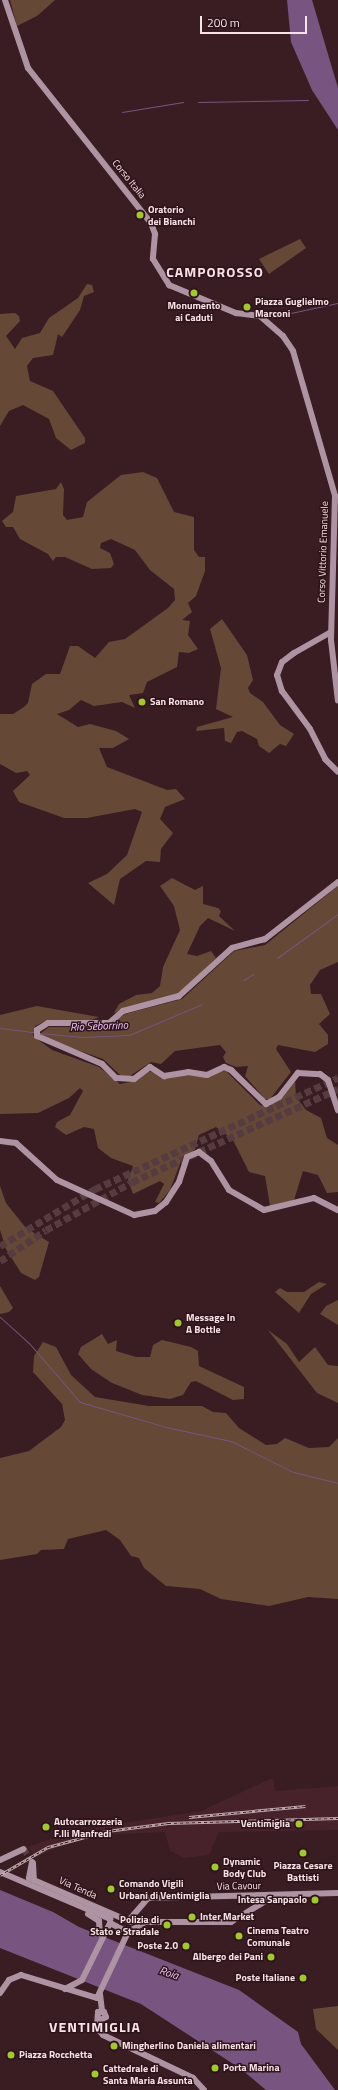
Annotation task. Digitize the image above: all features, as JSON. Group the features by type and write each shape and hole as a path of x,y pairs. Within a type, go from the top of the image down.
{"main road":[{"name":"Corso Italia","path":"5,0 28,68 150,223 155,234 152,259 169,285 231,312 267,320"},
{"name":"Corso Vittorio Emanuele","path":"267,320 287,341 296,357 335,496 331,632 338,701"},
{"path":"331,632 294,653 282,662 277,675 282,691 310,729 326,759 338,772"},
{"path":"338,882 265,939 234,946 179,996 123,1011 109,1023 48,1023 40,1026 37,1036 96,1060 116,1078 126,1080 150,1068 164,1076 188,1072 207,1075 224,1067 231,1070 266,1104 279,1097 298,1073 320,1074 328,1080 338,1110"},
{"path":"0,1141 16,1143 57,1180 134,1215 155,1211 166,1202 179,1182 187,1157 199,1152 211,1160 229,1190 264,1210 314,1198 338,1210"},
{"path":"0,1860 24,1849"},
{"name":"Via Tenda","path":"31,1861 28,1875 34,1880 110,1920"},
{"path":"0,1872 76,1904 130,1930"},
{"name":"Via Cavour","path":"129,1920 137,1914 148,1898 338,1893"},
{"path":"204,2090 193,2078 103,2035 97,2028 101,1992 123,1939 130,1930 145,1922 231,1922 276,1895"},
{"path":"76,1904 97,1919 100,1932 96,1947"},
{"path":"137,1914 145,1922"},
{"path":"110,1920 129,1920 130,1930"},
{"path":"65,1989 78,1986 82,1980 96,1947 110,1920"},
{"path":"0,1993 9,1980 21,1975 93,1999 100,2011"},
{"path":"78,1986 84,1996"},
{"path":"93,1999 101,1992"}],"shaded area":[{"path":"10,0 55,0 37,16 17,26"},
{"path":"300,239 306,248 269,274 259,259"},
{"path":"87,284 92,285 94,292 84,296 80,310 62,337 58,334 53,355 33,358 27,366 30,381 53,391 85,438 85,443 71,450 56,438 49,419 23,405 9,411 0,426 0,314 15,313 19,316 20,321 6,336 15,349 22,338 40,333 49,318 78,298"},
{"path":"143,472 157,478 174,512 194,517 194,550 199,557 205,557 205,571 196,596 188,603 192,612 182,620 190,621 188,635 198,649 189,653 179,652 177,667 147,682 143,693 129,695 135,708 122,702 94,706 81,700 69,710 57,714 78,727 90,724 116,731 129,739 113,748 99,748 107,767 167,790 176,789 185,799 165,807 160,819 173,833 161,849 160,862 146,861 120,879 114,905 88,883 107,874 127,855 142,812 135,809 87,818 64,818 19,802 13,791 30,775 27,771 16,773 0,764 0,714 13,714 24,707 28,703 32,684 46,674 60,674 70,646 78,646 95,658 109,642 125,639 168,608 175,600 174,589 150,570 135,550 111,539 101,543 100,548 110,553 114,564 111,568 92,569 65,557 56,557 53,561 48,554 20,539 13,527 6,527 2,521 13,512 16,496 56,489 61,482 64,489 63,515 67,520 83,517 87,502 121,475"},
{"path":"222,619 247,655 253,680 248,688 250,693 263,702 280,725 294,734 286,746 280,744 269,753 259,746 257,739 242,731 237,732 231,743 225,741 224,728 196,731 197,727 233,717 216,709 221,668 210,629"},
{"path":"172,878 195,890 203,886 203,904 218,908 221,911 219,916 235,931 208,918 200,926 187,954 197,956 211,951 216,958 179,994 114,1013 119,1004 136,995 152,993 160,986 163,967 180,930 174,906 160,886"},
{"path":"338,886 338,962 320,970 310,985 311,994 321,994 330,1014 319,1024 328,1035 328,1044 315,1052 278,1045 276,1049 291,1072 270,1099 265,1099 245,1076 248,1066 236,1067 226,1063 223,1057 226,1052 220,1045 175,1051 161,1064 151,1062 130,1076 121,1076 103,1059 43,1038 41,1033 49,1027 106,1027 125,1014 182,999 234,951 265,945"},
{"path":"37,1006 99,1017 83,1024 46,1021 35,1026 33,1036 52,1050 99,1067 120,1084 135,1081 148,1071 163,1075 226,1071 260,1105 269,1107 295,1079 296,1097 306,1110 321,1118 327,1138 338,1145 338,1192 327,1193 318,1175 303,1171 294,1200 270,1206 265,1176 249,1172 233,1140 216,1127 199,1135 195,1149 181,1161 170,1190 159,1203 155,1202 164,1184 160,1181 133,1194 128,1180 133,1166 111,1158 98,1148 94,1129 84,1127 66,1135 55,1127 57,1122 70,1115 83,1091 80,1088 69,1098 38,1113 0,1114 0,1015"},
{"path":"0,1186 6,1203 26,1228 49,1242 39,1277 35,1280 21,1273 6,1249 0,1230"},
{"path":"319,1282 327,1284 311,1294 299,1313 275,1292 280,1288 287,1292 304,1292"},
{"path":"0,1286 13,1308 9,1312 0,1314"},
{"path":"338,1300 338,1325 320,1314 326,1306"},
{"path":"268,1330 287,1344 299,1362 315,1347 328,1365 338,1366 338,1403 317,1393"},
{"path":"102,1334 108,1344 117,1340 116,1351 136,1357 150,1357 153,1345 162,1340 191,1347 198,1351 199,1366 244,1387 244,1399 233,1400 196,1381 191,1382 183,1395 170,1399 142,1395 112,1383 91,1369 78,1354 81,1347"},
{"path":"43,1342 56,1347 71,1375 95,1397 149,1406 202,1406 213,1412 226,1413 239,1428 266,1445 277,1444 285,1438 309,1448 329,1447 338,1438 338,1599 308,1597 269,1606 221,1599 200,1589 166,1586 144,1568 139,1558 131,1556 120,1540 106,1530 68,1539 64,1549 41,1550 37,1554 0,1560 0,1458 29,1451 61,1427 65,1420 62,1404 33,1372 34,1356"},
{"path":"270,1779 273,1779 275,1791 338,1786 338,1830 219,1832 209,1855 184,1858 170,1851 165,1832 103,1835 62,1845 36,1857 28,1847 59,1836 110,1825 201,1811"},
{"path":"338,2006 338,2050 316,2029 313,2009"}],"water":[{"path":"287,0 312,0 338,88 338,130 312,90 291,42"},
{"name":"Roia","path":"0,1890 53,1912 79,1927 239,1990 298,2032 301,2044 335,2090 266,2090 241,2069 141,2004 0,1948"}],"waterway":[{"path":"198,102 308,100"},
{"path":"122,112 183,102"},
{"path":"272,317 338,303"},
{"name":"Rio Seborrino","path":"277,958 338,914"},
{"name":"Rio Seborrino","path":"244,980 253,974"},
{"name":"Rio Seborrino","path":"39,1033 83,1037 129,1035 202,1004"},
{"path":"0,1028 35,1032"},
{"path":"0,1317 29,1343 80,1402 166,1427 231,1441 293,1472 338,1483"}],"tunnel":[{"path":"0,1246 95,1189 338,1078"},
{"path":"0,1261 46,1230 132,1182 338,1089"},
{"path":"24,1849 30,1860"}],"railway":[{"path":"189,1817 305,1806"},
{"path":"0,1875 48,1847 107,1831 168,1823 338,1818"}],"place":[{"name":"Oratorio dei Bianchi","path":"140,215"},
{"name":"Monumento ai Caduti","path":"194,293"},
{"name":"Piazza Guglielmo Marconi","path":"247,307"},
{"name":"San Romano","path":"142,702"},
{"name":"Message In A Bottle","path":"178,1323"},
{"name":"Ventimiglia","path":"299,1824"},
{"name":"Autocarrozzeria F.lli Manfredi","path":"46,1827"},
{"name":"Piazza Cesare Battisti","path":"303,1853"},
{"name":"Dynamic Body Club","path":"215,1867"},
{"name":"Comando Vigili Urbani di Ventimiglia","path":"111,1889"},
{"name":"Intesa Sanpaolo","path":"315,1900"},
{"name":"Inter Market","path":"192,1917"},
{"name":"Polizia di Stato e Stradale","path":"167,1925"},
{"name":"Cinema Teatro Comunale","path":"239,1936"},
{"name":"Poste 2.0","path":"186,1946"},
{"name":"Albergo dei Pani","path":"271,1957"},
{"name":"Poste Italiane","path":"303,1978"},
{"name":"Mingherlino Daniela alimentari","path":"114,2046"},
{"name":"Piazza Rocchetta","path":"11,2055"},
{"name":"Porta Marina","path":"215,2068"},
{"name":"Cattedrale di Santa Maria Assunta","path":"95,2074"}],"district":[{"name":"CAMPOROSSO","path":"215,272"},
{"name":"VENTIMIGLIA","path":"95,2027"}]}
